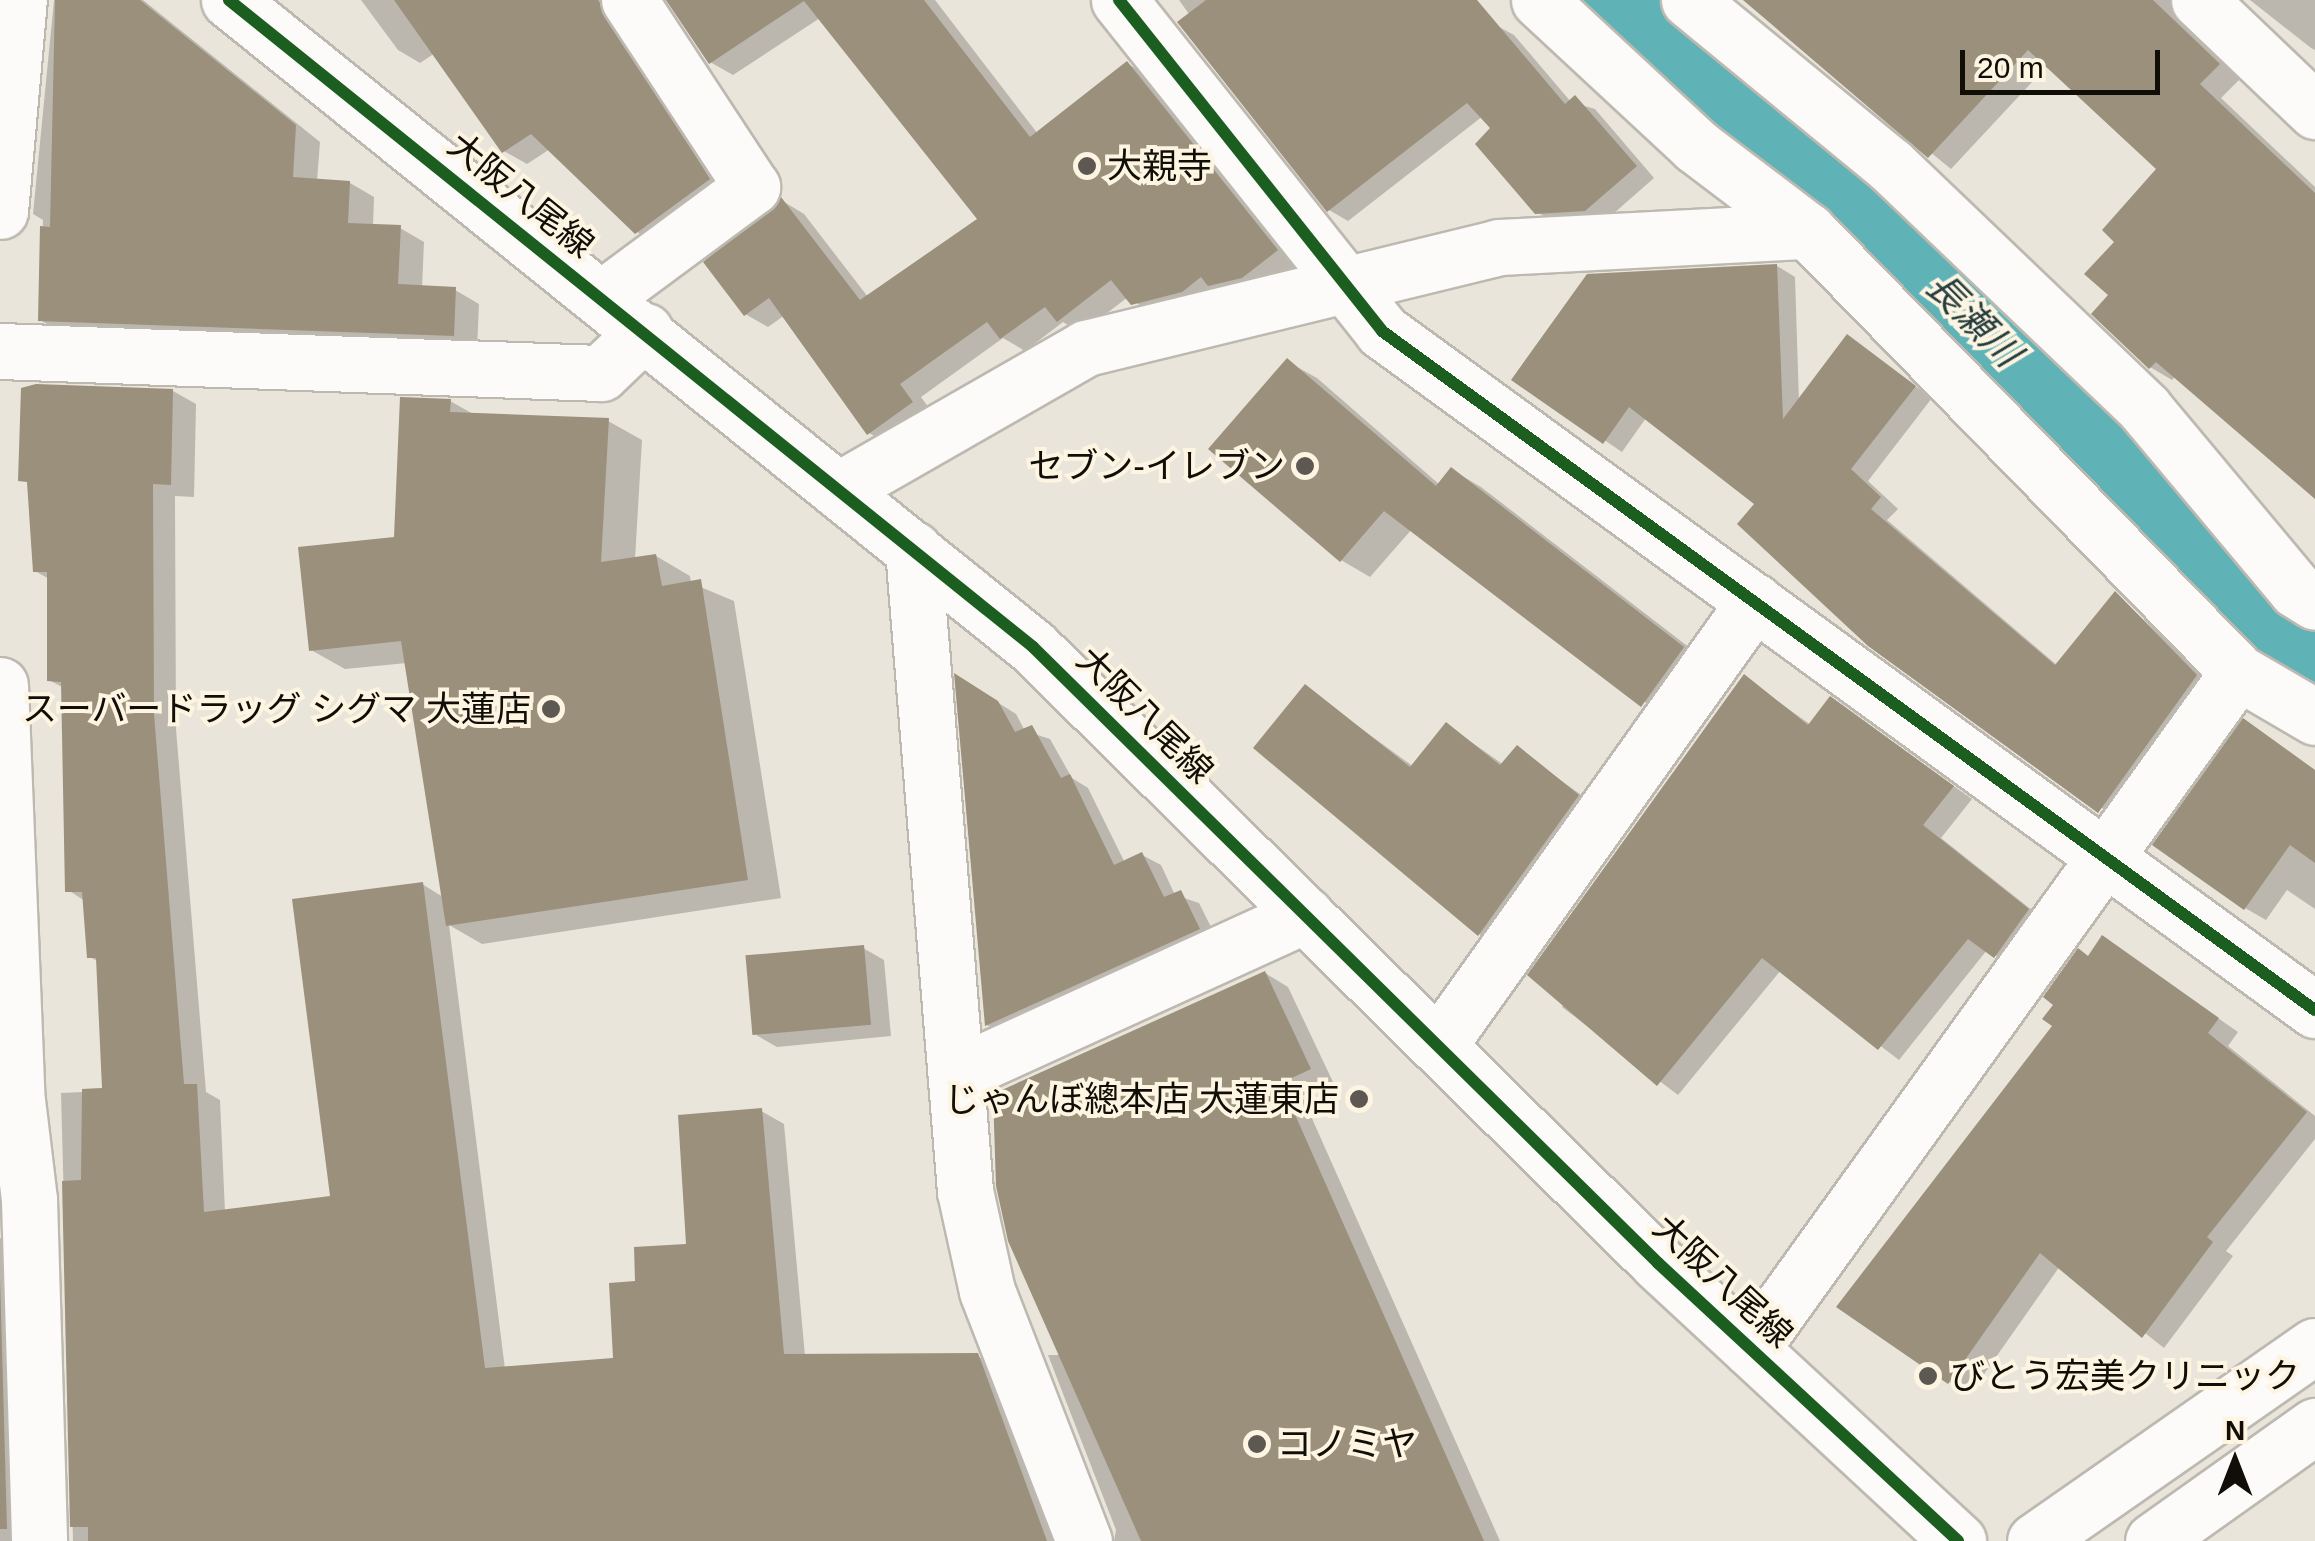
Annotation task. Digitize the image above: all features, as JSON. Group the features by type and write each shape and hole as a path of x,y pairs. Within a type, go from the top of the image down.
{"street":[{"path":"0,211 20,0"},
{"name":"大阪八尾線","path":"229,0 624,314 1033,647 1751,1349 1958,1541"},
{"path":"0,351 602,373 624,314 752,188 629,0"},
{"path":"1118,0 1382,330 2315,1010"},
{"path":"1539,0 1696,146 1808,231 2238,672 2315,716"},
{"path":"1689,0 1890,165 2144,408 2296,590 2315,602"},
{"path":"2199,0 2315,111"},
{"path":"840,489 1086,348 1349,288 1499,247 1808,231"},
{"path":"913,549 966,1192 986,1291 1084,1541"},
{"path":"1438,1046 1755,601"},
{"path":"1751,1349 2102,854 2238,672"},
{"path":"0,685 16,1092 15,1200 39,1541"},
{"path":"956,1074 1305,915"},
{"path":"2035,1541 2315,1346"},
{"path":"2153,1541 2315,1426"}],"building":[{"path":"55,0 140,0 296,125 293,177 350,181 348,223 401,225 398,284 456,287 454,336 38,321 40,226 50,227"},
{"path":"394,0 598,0 710,179 635,234 531,134 502,153"},
{"path":"666,0 924,0 1030,137 1127,61 1278,250 1242,278 1208,286 1201,277 1182,292 1131,305 1111,280 1057,322 1045,307 1000,339 987,322 900,384 913,402 867,435 769,298 744,316 703,262 781,197 860,300 977,219 804,1 709,64"},
{"path":"1206,0 1477,0 1565,104 1575,95 1637,166 1585,211 1535,214 1475,144 1490,128 1467,103 1327,212 1177,22"},
{"path":"1743,0 2153,0 2220,64 2200,84 2315,193 2315,499 2156,362 2149,369 2091,314 2108,295 2084,274 2114,242 2102,230 2156,169 2028,50 1928,158"},
{"path":"1777,264 1783,419 1847,334 1916,386 1851,469 1881,497 1871,509 2055,665 2115,591 2197,675 2098,813 1868,646 1737,524 1754,504 1629,407 1603,444 1511,380 1587,274"},
{"path":"1287,358 1436,486 1451,467 1684,647 1641,707 1384,511 1340,562 1208,449"},
{"path":"36,384 173,389 171,485 153,484 154,714 184,1084 197,1084 204,1212 330,1196 292,899 423,882 485,1368 613,1358 609,1283 635,1281 634,1247 686,1244 678,1115 762,1108 784,1354 978,1353 1047,1541 88,1541 88,1527 70,1527 62,1181 81,1180 82,1089 102,1088 96,958 87,958 82,892 65,892 61,682 47,681 47,572 33,572 27,482 18,481 21,388"},
{"path":"400,397 451,399 450,412 609,418 601,562 656,554 662,586 701,579 748,880 446,926 401,641 309,651 298,547 394,537"},
{"path":"954,673 998,701 1015,732 1032,725 1061,778 1070,774 1114,865 1142,852 1164,897 1181,890 1200,929 985,1026"},
{"path":"1744,674 1808,725 1830,696 1954,786 1923,825 2029,909 1994,958 1968,939 1878,1050 1762,958 1657,1086 1527,975"},
{"path":"1305,684 1410,767 1446,722 1500,765 1517,745 1579,795 1478,936 1253,748"},
{"path":"2243,718 2315,770 2315,863 2290,845 2244,910 2152,845"},
{"path":"2102,935 2219,1018 2208,1033 2307,1112 2207,1237 2213,1242 2142,1338 2040,1253 1948,1384 1836,1307 2052,1026 2042,1019 2053,1005 2043,997 2078,948 2088,956"},
{"path":"864,945 871,1025 752,1035 745,955"},
{"path":"1265,971 1311,1069 1281,1083 1484,1541 1141,1541 1008,1241 996,1186 993,1094"},
{"path":"0,1277 7,1529 0,1529"}],"waterway":[{"name":"長瀬川","path":"1616,0 1946,288 2267,626 2315,653"}],"cycle path":[{"path":"229,0 1033,647 1658,1263 1958,1541"},
{"path":"1119,0 1382,331 2315,1010"}],"place":[{"name":"大親寺","path":"1087,166"},
{"name":"セブン-イレブン","path":"1305,466"},
{"name":"スーバードラッグ シグマ 大蓮店","path":"551,709"},
{"name":"じゃんぼ總本店 大蓮東店","path":"1359,1099"},
{"name":"びとう宏美クリニック","path":"1928,1376"},
{"name":"コノミヤ","path":"1257,1444"}]}
